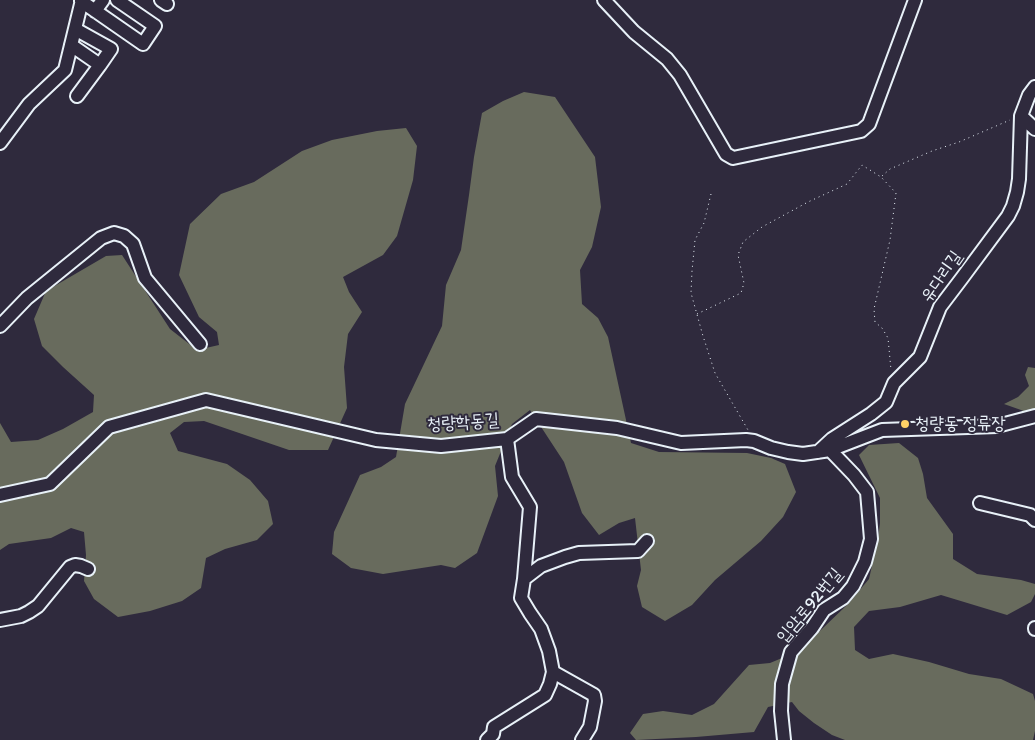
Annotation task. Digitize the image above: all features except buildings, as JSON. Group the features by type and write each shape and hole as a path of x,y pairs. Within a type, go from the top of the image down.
{"street":[{"path":"95,11 103,0"},
{"path":"0,143 29,104 65,70 81,1 143,44 155,26 117,0"},
{"path":"604,0 634,32 667,60 680,75 726,154 733,158 860,131 869,124 915,0"},
{"path":"75,29 111,49 77,96"},
{"path":"71,45 100,66"},
{"name":"유다리길","path":"824,451 832,439 886,402 894,383 920,357 940,307 1008,216 1013,206 1019,179 1021,116 1035,87"},
{"path":"1021,116 1035,129"},
{"path":"0,326 27,298 101,238 114,233 124,236 133,244 145,278 200,344"},
{"name":"청량학동길","path":"0,495 50,484 109,427 206,400 376,440 441,446 507,439 536,419 617,428 681,443 754,441 771,448 803,454 824,451 882,430 997,426 1035,416"},
{"path":"487,740 493,734 494,726 545,695 553,672 549,651 541,629 521,598 530,507 512,476 507,439"},
{"name":"입암로92번길","path":"784,740 780,711 782,684 791,652 812,628 824,610 843,598 853,586 865,562 872,539 867,492 854,475 824,451"},
{"path":"980,502 1030,515 1035,520"},
{"path":"524,579 541,566 565,556 579,553 638,552 647,541"},
{"path":"0,620 21,616 38,606 70,567 75,565 88,569"},
{"path":"553,672 594,695 595,701 590,727 582,740"}],"path":[{"path":"881,177 890,169 1021,116"},
{"path":"697,314 741,294 744,283 738,255 743,242 762,227 808,202 847,184 862,165 881,177 896,193 890,240 874,309 875,322 882,328 888,338 890,365 894,383"},
{"path":"711,194 704,223 695,240 691,293 715,373 754,441"}],"green space":[{"path":"524,92 555,97 595,157 601,207 592,247 580,270 582,304 598,318 608,337 631,443 659,452 747,453 771,458 785,464 796,492 783,517 761,541 715,580 692,605 665,621 642,607 637,586 641,570 635,518 619,523 599,535 582,513 564,462 530,410 512,424 495,466 498,496 477,553 455,568 441,565 383,574 351,568 332,554 334,532 360,475 381,467 396,457 405,404 442,326 446,285 461,250 482,113"},
{"path":"406,128 417,146 413,180 397,236 383,255 343,277 349,292 362,312 348,334 344,367 347,408 328,450 289,450 204,421 184,422 170,433 178,451 227,464 250,480 268,501 273,524 257,540 225,549 206,558 201,588 182,601 150,611 118,617 94,599 84,581 86,555 84,532 71,528 51,538 9,544 0,550 0,423 11,442 38,440 63,429 93,412 94,395 42,346 34,319 46,291 106,256 122,255 170,329 197,350 219,345 217,332 199,317 179,275 190,224 221,194 254,182 302,151 332,140 377,131"},
{"path":"1028,367 1035,368 1035,416 1004,404 1018,397 1029,386 1025,375"},
{"path":"899,443 918,458 927,498 953,534 953,559 977,574 1021,580 1035,584 1035,594 1031,602 1007,615 941,595 900,607 869,611 854,627 855,650 869,659 893,654 969,674 1001,679 1033,694 1035,701 1035,731 1033,740 845,740 832,735 814,723 799,711 792,702 768,707 754,732 636,740 630,733 643,714 663,711 692,715 714,704 749,665 770,663 799,651 848,604 869,579 880,523 880,498 859,455 869,445"}],"place":[{"name":"청량동 정류장","path":"905,424"}]}
